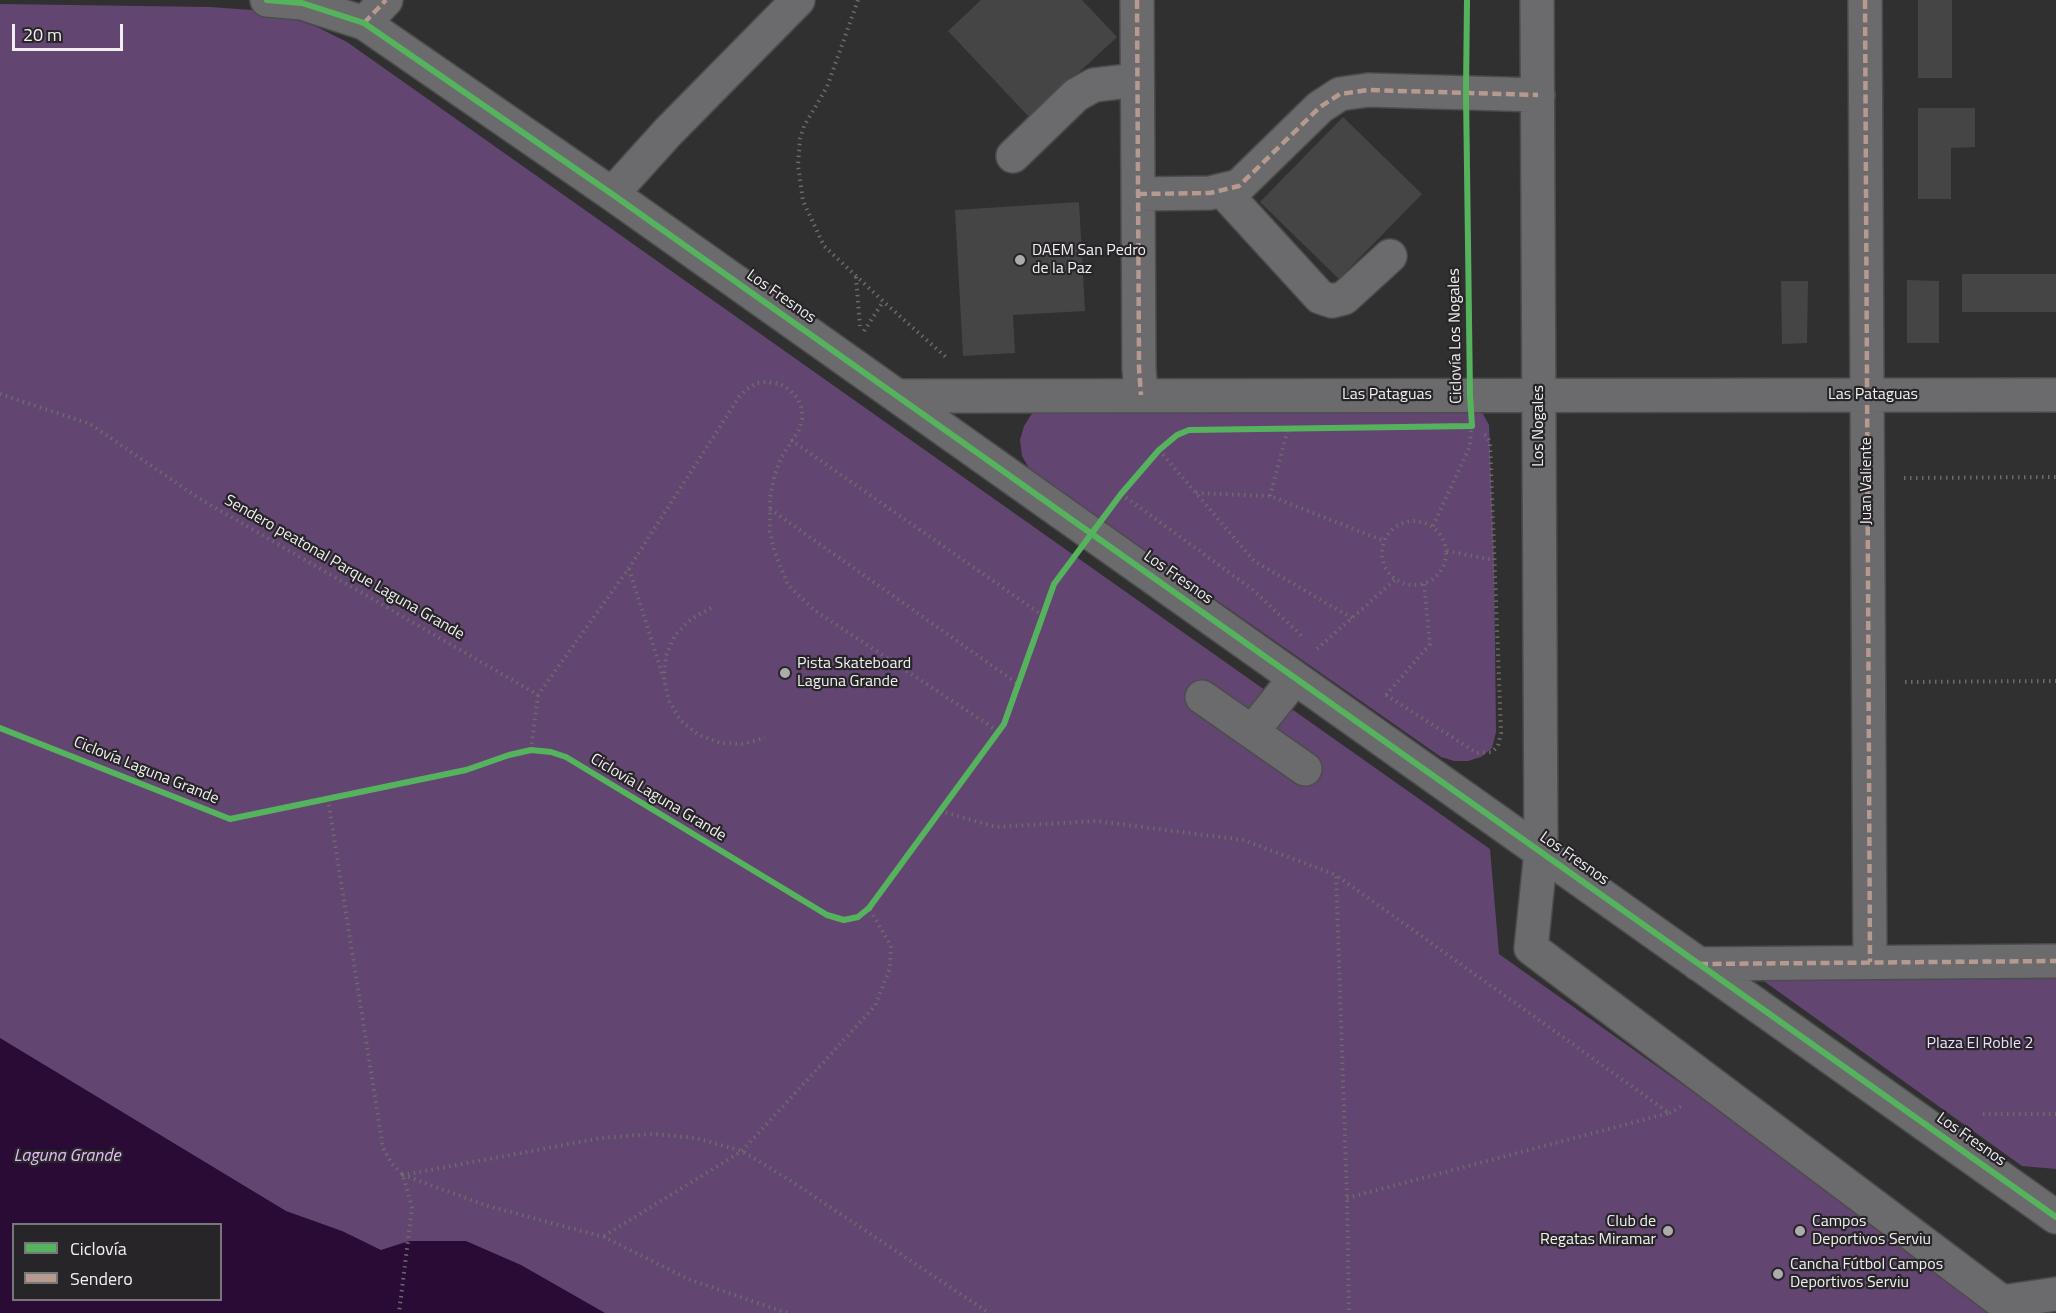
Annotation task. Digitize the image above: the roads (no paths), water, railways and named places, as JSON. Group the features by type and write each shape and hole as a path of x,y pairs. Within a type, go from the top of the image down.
{"street":[{"name":"Los Fresnos","path":"267,0 375,11 612,194 2056,1217"},
{"path":"612,194 668,132 798,0"},
{"path":"1137,0 1141,395"},
{"name":"Los Nogales","path":"1538,0 1541,852 1531,948 2002,1302 2056,1294"},
{"name":"Juan Valiente","path":"1865,0 1870,962"},
{"path":"1013,156 1076,95 1094,85 1137,80"},
{"path":"1138,194 1210,193 1239,186 1320,107 1340,94 1368,90 1538,95"},
{"path":"1223,190 1320,297 1332,302 1344,298 1390,256"},
{"name":"Las Pataguas","path":"897,396 2056,394"},
{"path":"1252,732 1295,678"},
{"path":"1202,697 1305,769"},
{"path":"1698,964 2056,961"}],"water":[{"name":"Laguna Grande","path":"0,1038 286,1211 342,1231 381,1250 409,1241 466,1241 521,1265 605,1313 0,1313"}],"place":[{"name":"DAEM San Pedro de la Paz","path":"1020,260"},
{"name":"Pista Skateboard Laguna Grande","path":"785,673"},
{"name":"Club de Regatas Miramar","path":"1668,1231"},
{"name":"Campos Deportivos Serviu","path":"1800,1231"},
{"name":"Cancha Fútbol Campos Deportivos Serviu","path":"1778,1274"}],"park label":[{"name":"Plaza El Roble 2","path":"1980,1044"}]}
